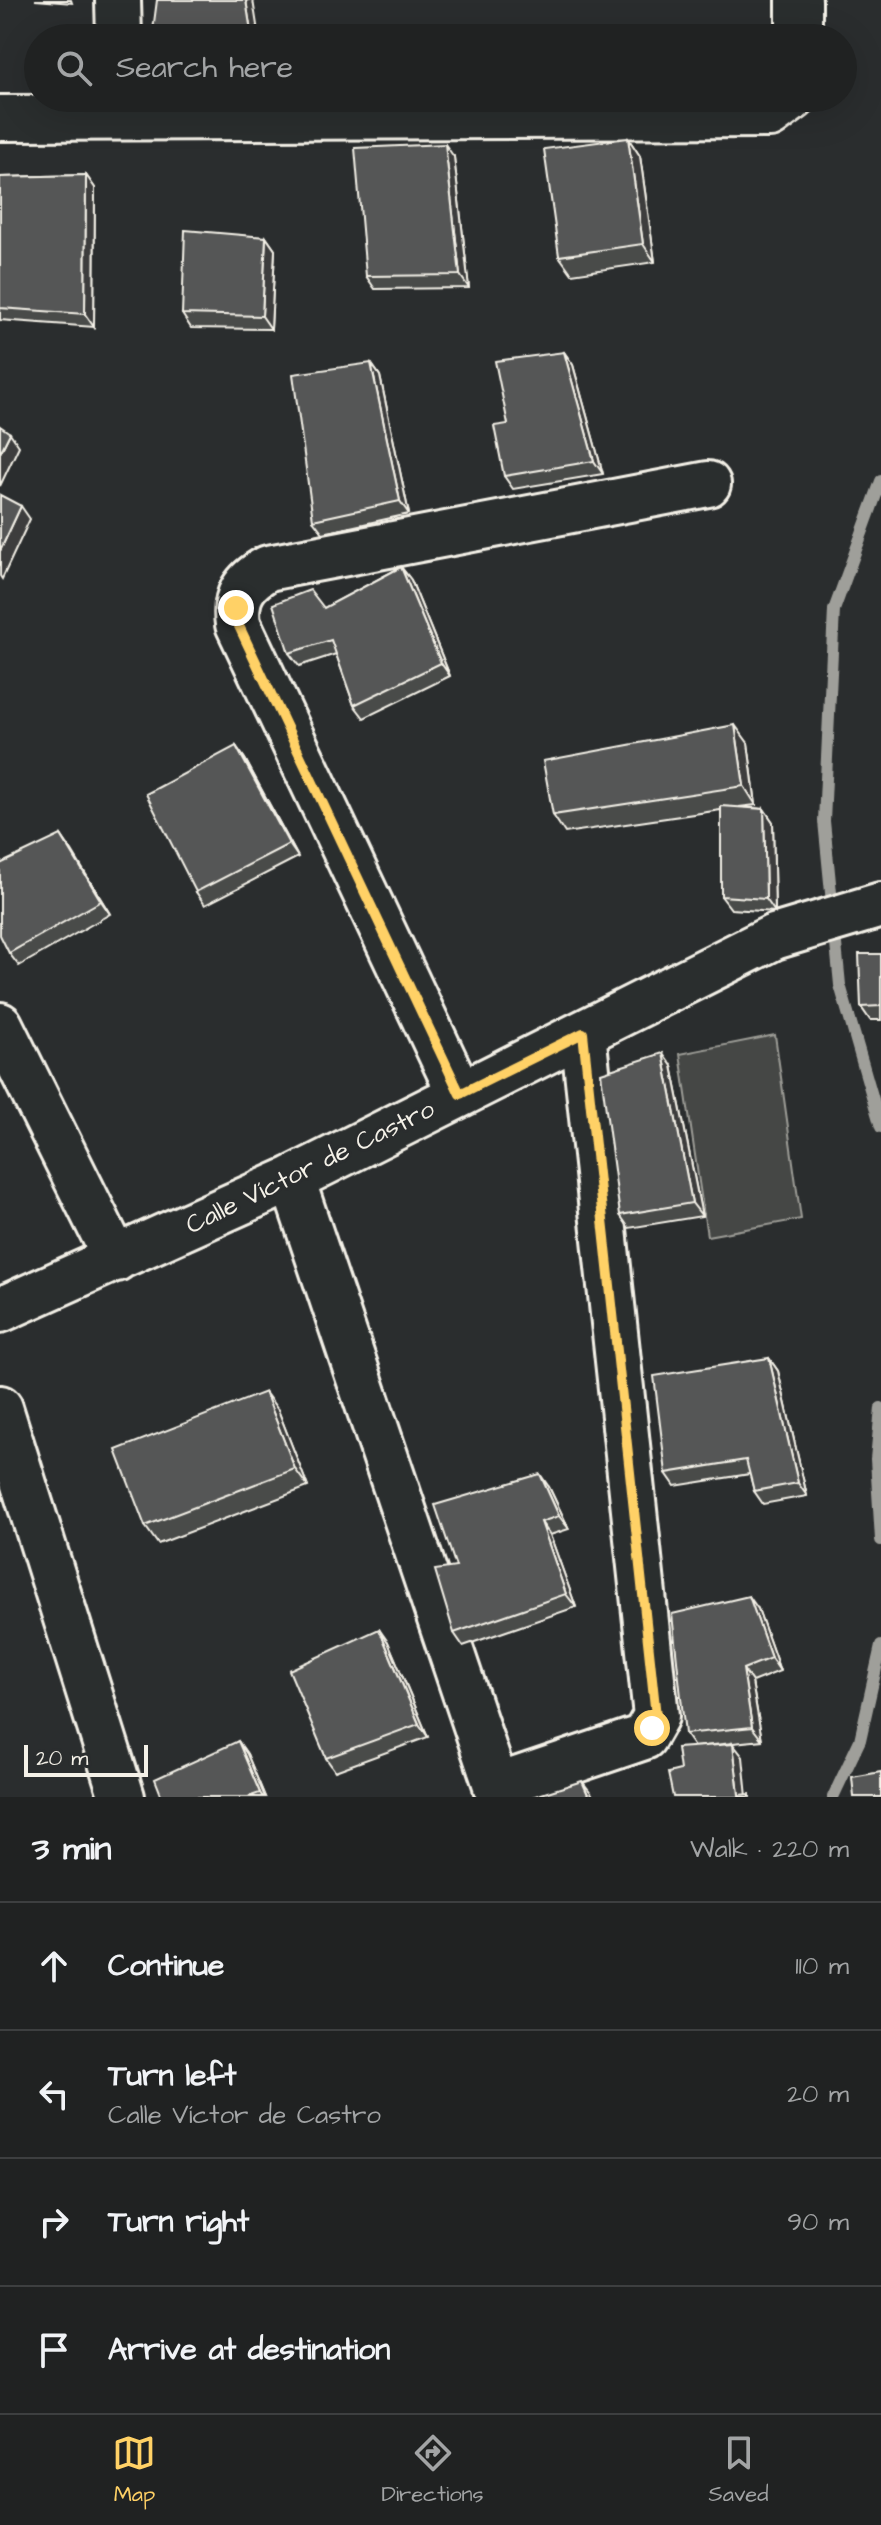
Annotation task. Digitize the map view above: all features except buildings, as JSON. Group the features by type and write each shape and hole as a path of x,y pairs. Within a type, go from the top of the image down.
{"street":[{"path":"118,0 119,24"},
{"path":"799,0 799,24"},
{"path":"0,118 72,112"},
{"path":"460,1094 238,624 240,593 250,578 268,568 708,484"},
{"name":"Calle Víctor de Castro","path":"0,1310 292,1179 774,937 880,905"},
{"path":"0,1025 116,1259"},
{"path":"292,1179 498,1792 644,1737 656,1716 583,1033"},
{"path":"0,1408 122,1797"}],"shaded area":[{"path":"775,1035 801,1219 707,1236 680,1054"}],"waterway":[{"path":"881,481 834,610 824,821 840,985 881,1127"},
{"path":"881,1408 876,1459 881,1540"},
{"path":"833,1797 860,1740 881,1646"}],"route":[{"path":"236,608 238,624 460,1094 583,1033 656,1716 652,1728"}]}
